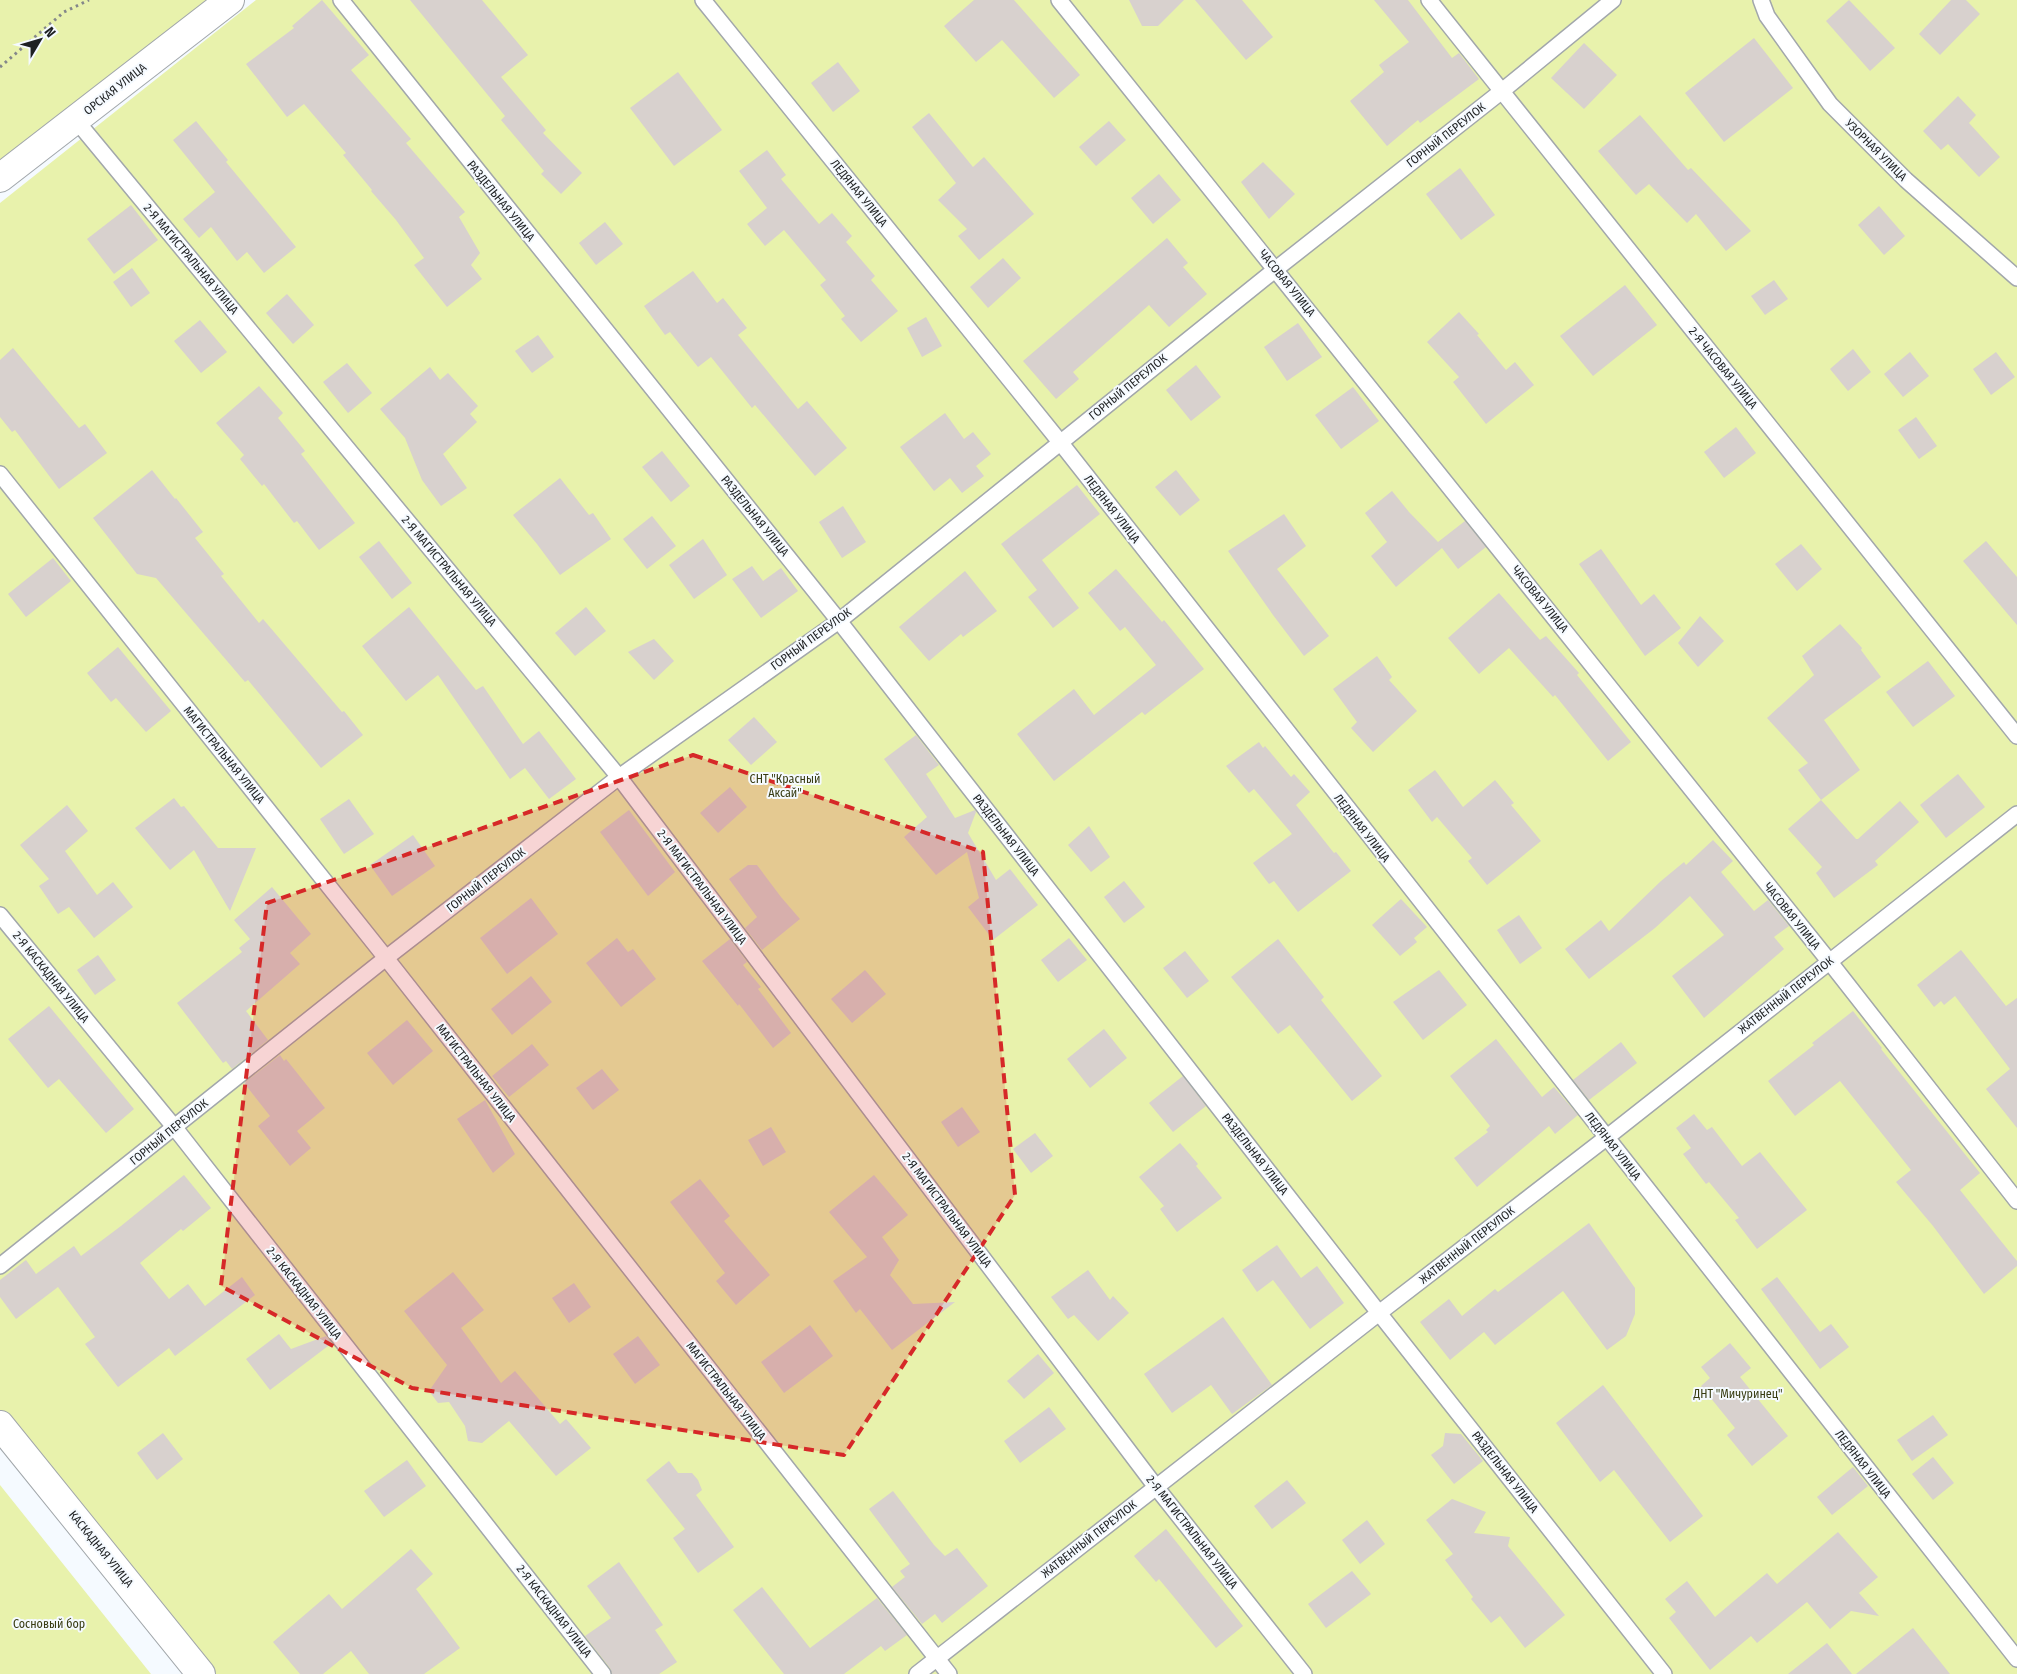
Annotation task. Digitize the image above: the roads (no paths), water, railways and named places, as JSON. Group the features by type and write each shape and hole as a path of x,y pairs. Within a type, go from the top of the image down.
{"street":[{"name":"ОРСКАЯ УЛИЦА","path":"0,178 230,0"},
{"name":"КАСКАДНАЯ УЛИЦА","path":"0,1425 201,1674"}],"lane":[{"name":"РАЗДЕЛЬНАЯ УЛИЦА","path":"341,0 839,621 1379,1313 1664,1674"},
{"name":"ЛЕДЯНАЯ УЛИЦА","path":"703,0 1060,442 2017,1659"},
{"name":"ЧАСОВАЯ УЛИЦА","path":"1059,0 1829,961 2017,1201"},
{"name":"2-Я ЧАСОВАЯ УЛИЦА","path":"1429,0 2017,736"},
{"name":"ГОРНЫЙ ПЕРЕУЛОК","path":"0,1266 386,958 619,777 839,621 1276,269 1502,91 1613,0"},
{"name":"УЗОРНАЯ УЛИЦА","path":"1760,0 1767,16 1830,104 1906,180 2017,278"},
{"name":"2-Я МАГИСТРАЛЬНАЯ УЛИЦА","path":"75,119 619,777 1156,1486 1304,1674"},
{"name":"МАГИСТРАЛЬНАЯ УЛИЦА","path":"0,474 386,958 949,1674"},
{"name":"ЖАТВЕННЫЙ ПЕРЕУЛОК","path":"917,1674 1156,1486 1606,1138 2017,814"},
{"name":"2-Я КАСКАДНАЯ УЛИЦА","path":"0,915 175,1128 603,1674"}],"park label":[{"name":"СНТ \"Красный Аксай\"","path":"785,786"},
{"name":"ДНТ \"Мичуринец\"","path":"1738,1394"},
{"name":"Сосновый бор","path":"49,1624"}]}
